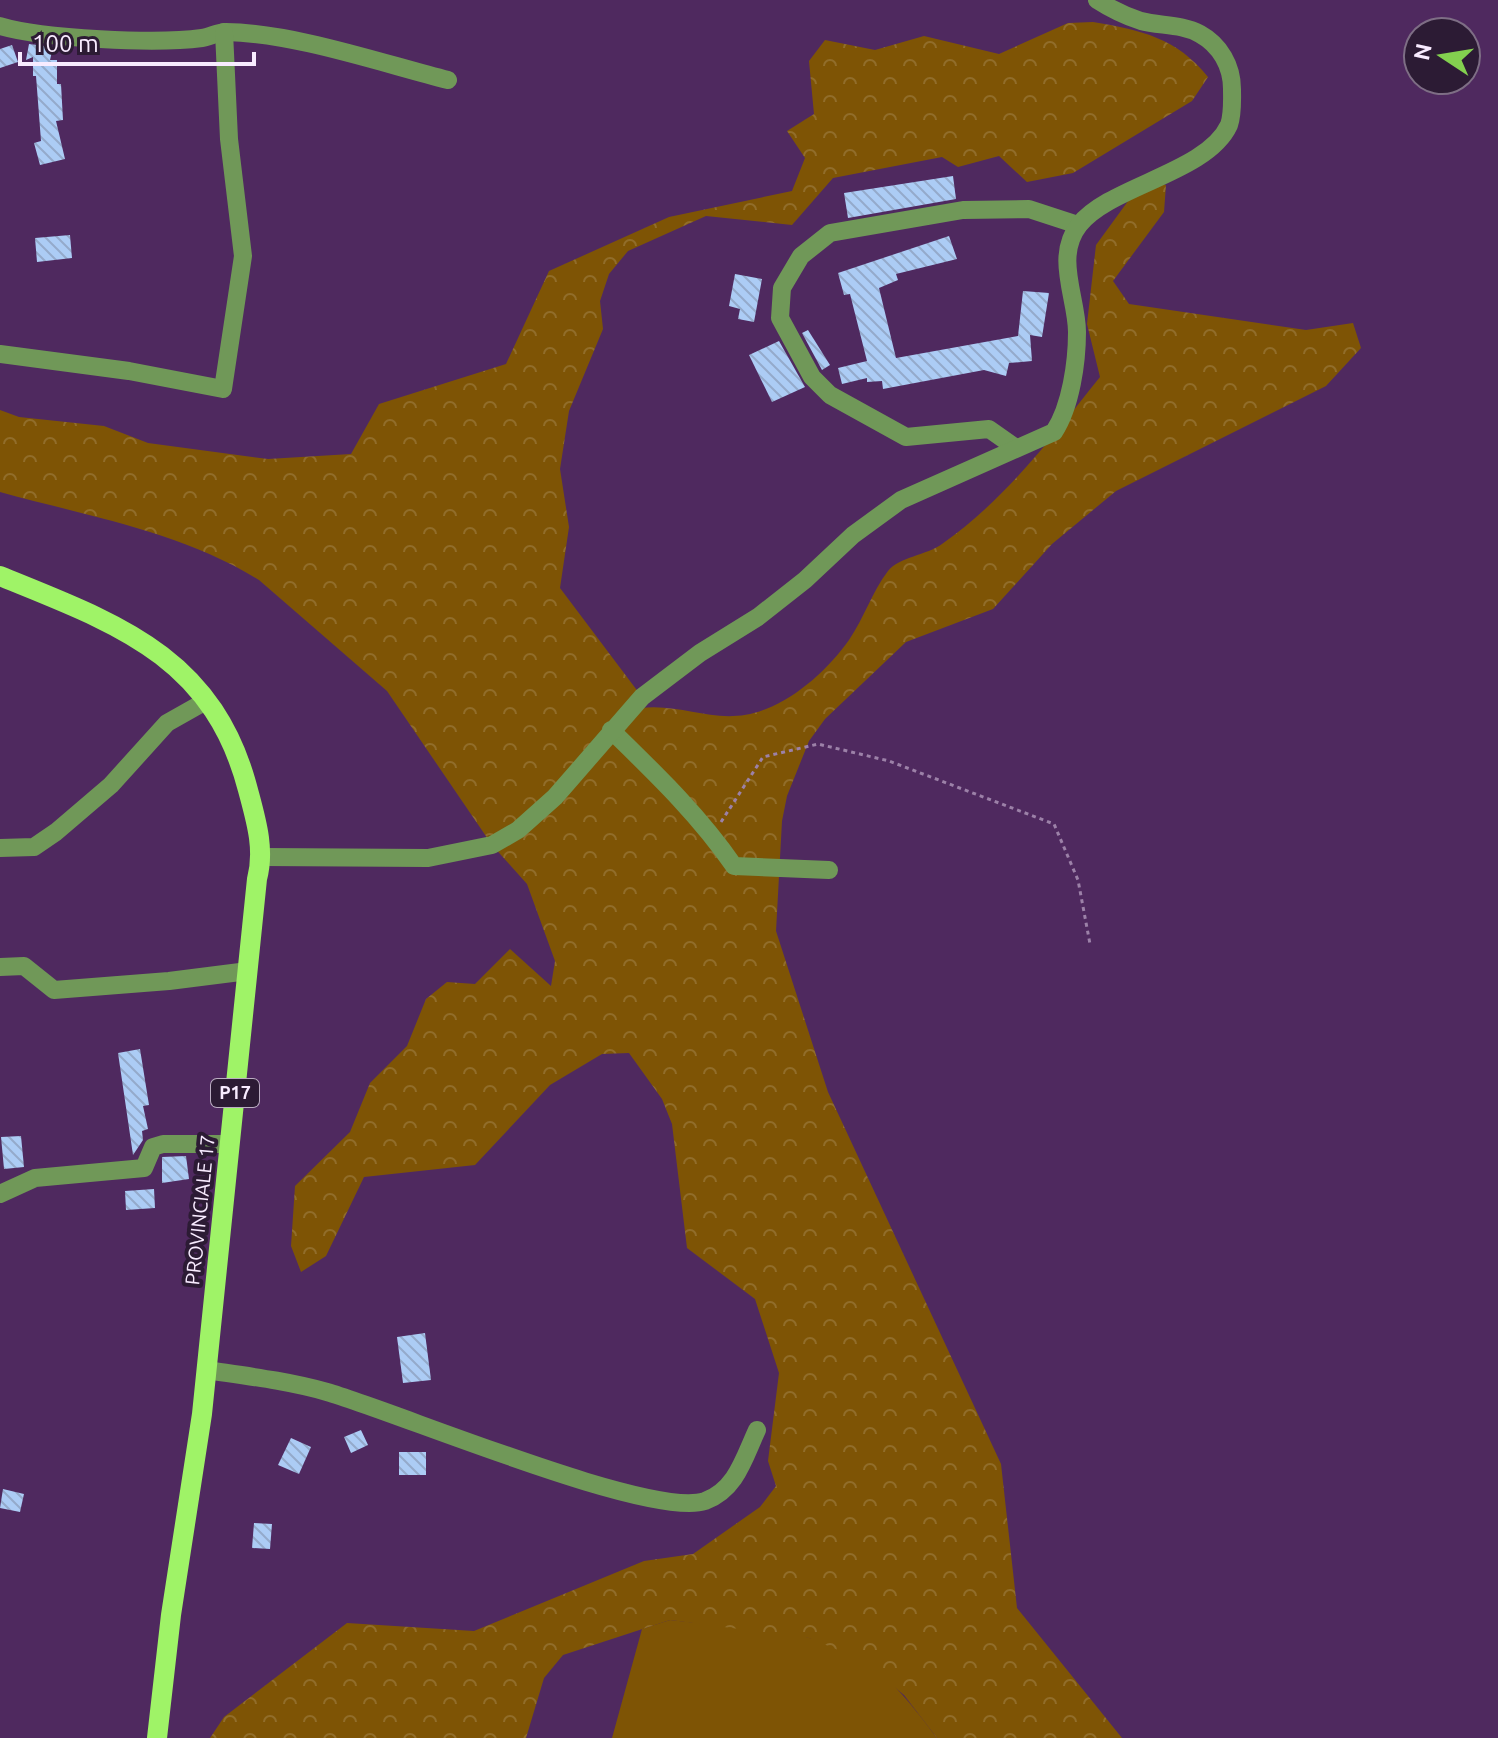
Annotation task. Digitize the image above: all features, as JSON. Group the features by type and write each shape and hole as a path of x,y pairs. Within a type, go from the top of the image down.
{"main road":[{"name":"PROVINCIALE 17","path":"0,576 112,622 152,647 182,671 229,735 243,771 263,857 248,971 207,1370 157,1738"}],"street":[{"path":"263,857 428,858 492,845 518,830 555,797 642,697 700,653 758,617 805,580 853,535 901,500 1016,448 1040,441 1054,432 1062,420 1077,331 1068,281 1068,253 1078,225 1103,207 1208,147 1228,125 1232,109 1229,65 1213,44 1199,34 1142,21 1097,0"},
{"path":"0,26 17,31 109,38 203,38 224,32 298,42 448,80"},
{"path":"0,354 129,371 223,389 243,256 229,139 224,32"},
{"path":"1016,448 989,429 906,437 830,395 812,377 780,318 782,288 801,256 830,233 963,210 1029,209 1078,225"},
{"path":"0,848 34,847 56,832 111,785 167,723 206,701"},
{"path":"611,730 713,835 734,866 829,870"},
{"path":"0,967 24,966 54,990 248,971"},
{"path":"0,1194 35,1178 76,1171 144,1168 153,1147 163,1144 230,1144"},
{"path":"207,1370 326,1391 601,1486 663,1500 702,1502 724,1492 737,1475 757,1430"}],"path":[{"path":"713,835 763,757 818,744 889,761 1054,824 1078,880 1090,944"}],"green space":[{"path":"1093,22 1127,28 1157,38 1184,53 1208,77 1192,101 1073,173 1027,182 999,156 958,167 942,157 833,178 792,225 706,216 628,251 609,274 600,301 603,329 569,411 560,469 569,527 560,588 642,697 641,708 658,707 733,716 766,709 801,689 823,671 849,640 888,571 899,562 942,544 987,507 1027,466 1100,377 1087,324 1096,245 1142,182 1166,185 1164,212 1113,281 1129,304 1306,330 1353,323 1361,348 1326,386 1116,491 1052,544 993,609 906,642 825,719 809,741 787,796 782,821 776,931 828,1092 1001,1464 1017,1608 1122,1738 937,1738 904,1695 860,1659 809,1638 670,1620 563,1655 544,1678 526,1738 210,1738 224,1717 347,1623 474,1631 644,1561 693,1554 760,1507 776,1486 768,1461 779,1373 755,1299 687,1248 672,1124 662,1099 629,1053 602,1054 550,1085 475,1165 364,1177 326,1256 301,1272 291,1246 295,1186 350,1132 370,1083 407,1046 426,999 447,982 475,984 510,949 551,986 555,961 527,884 492,845 387,691 259,580 229,563 166,537 0,492 0,410 19,417 104,426 148,443 268,459 351,454 379,404 506,364 549,271 669,217 792,191 805,158 787,131 814,114 809,61 825,40 875,50 924,36 999,54 1068,23"},
{"path":"670,1620 793,1634 840,1648 883,1675 937,1738 612,1738 642,1629"}],"building":[{"path":"29,44 53,47 50,60 57,60 57,84 61,84 63,120 56,121 65,159 40,165 34,143 41,141 36,76 33,76 33,57 26,60"},
{"path":"12,45 18,62 0,68 0,49"},
{"path":"953,176 956,199 848,218 844,193"},
{"path":"70,235 72,258 37,262 35,238"},
{"path":"949,236 957,259 896,274 898,280 879,288 896,358 1018,336 1023,291 1049,293 1042,337 1030,335 1032,361 1009,363 1006,376 984,370 883,389 882,381 867,382 867,378 842,384 838,368 867,361 850,294 844,295 838,273"},
{"path":"735,274 762,279 754,322 738,319 740,309 729,306"},
{"path":"808,330 830,365 822,370 802,333"},
{"path":"779,341 805,387 772,402 749,355"},
{"path":"140,1049 149,1105 143,1106 148,1129 142,1131 143,1140 133,1155 118,1053"},
{"path":"21,1136 24,1167 4,1169 1,1137"},
{"path":"186,1156 189,1179 162,1183 162,1157"},
{"path":"154,1189 155,1208 126,1210 125,1191"},
{"path":"425,1333 431,1380 403,1383 397,1337"},
{"path":"361,1430 368,1445 351,1453 344,1437"},
{"path":"291,1438 311,1447 299,1474 278,1465"},
{"path":"399,1452 426,1452 426,1475 399,1475"},
{"path":"3,1489 24,1494 20,1512 0,1508"},
{"path":"254,1523 272,1524 270,1549 252,1548"}]}
